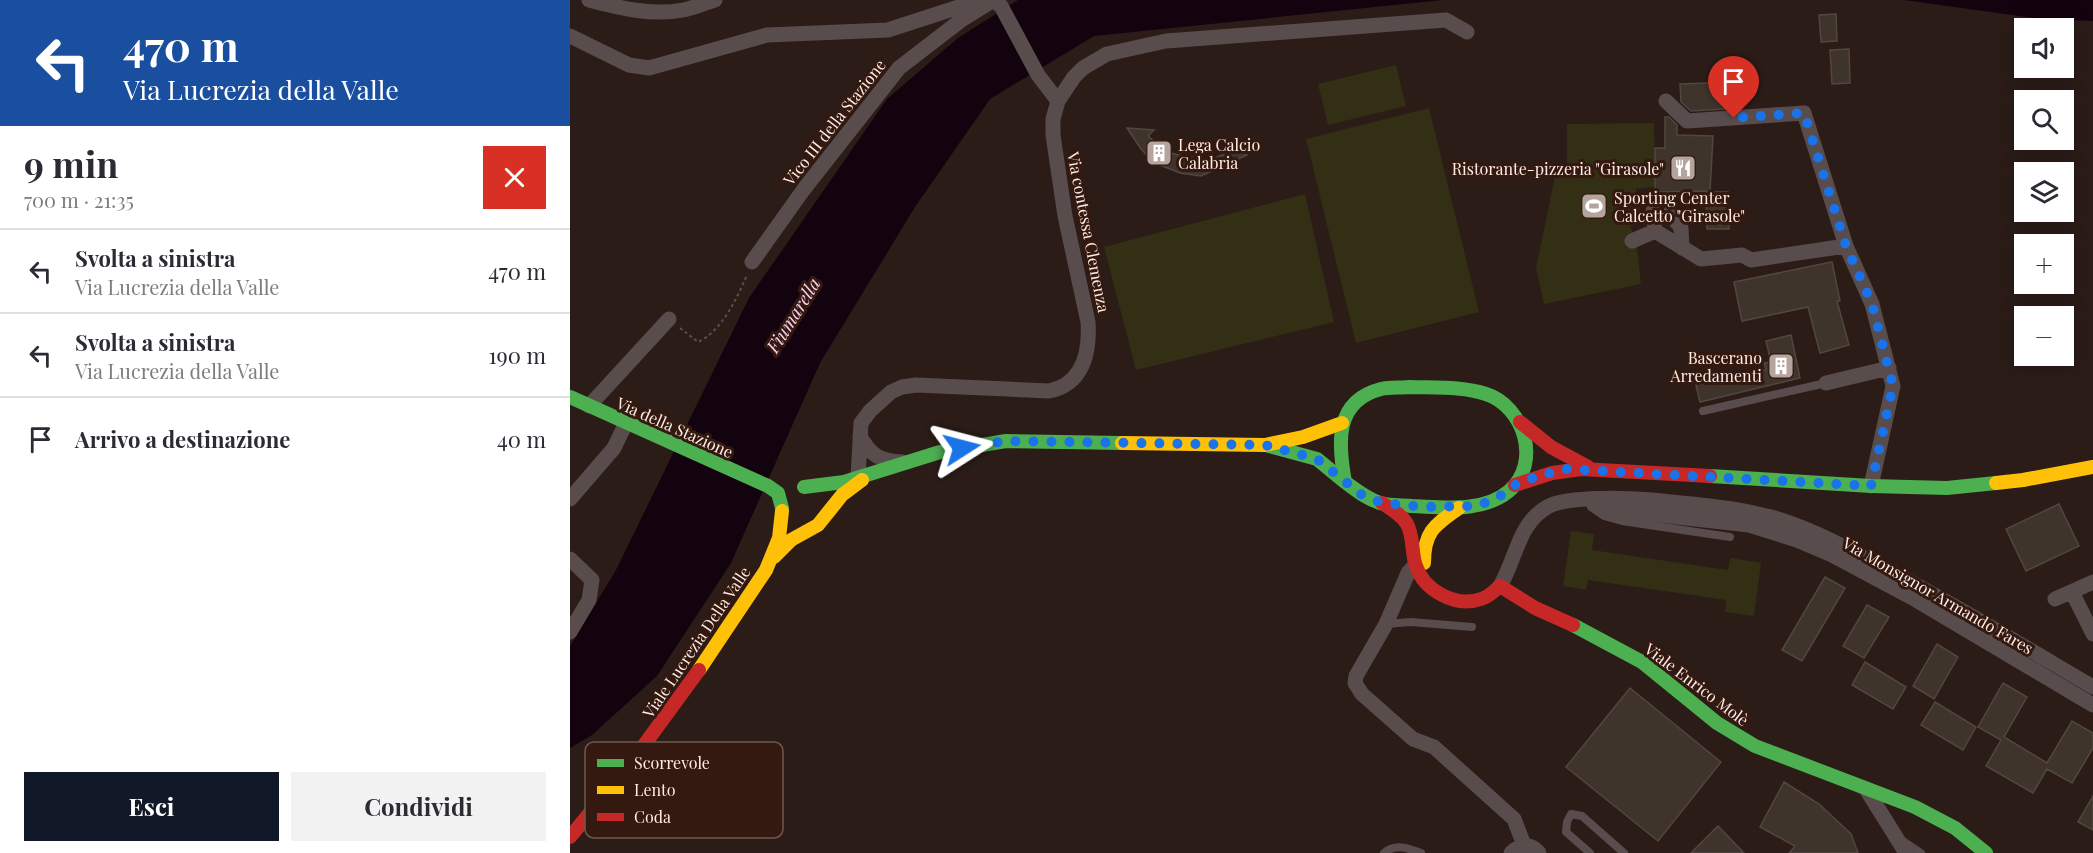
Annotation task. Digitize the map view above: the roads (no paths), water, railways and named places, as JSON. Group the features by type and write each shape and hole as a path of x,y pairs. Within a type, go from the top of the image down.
{"main road":[{"path":"1345,482 1340,451 1342,423 1353,405 1368,393 1381,389 1409,387 1475,391 1489,395 1499,400 1520,422 1551,447 1591,469"},
{"name":"Via della Stazione","path":"570,397 768,486 801,488"},
{"path":"1515,485 1523,474 1527,445 1520,422"},
{"path":"782,509 788,495 801,488 827,485 865,476 940,452 1006,441 1265,445 1303,437 1342,423"},
{"path":"1265,445 1317,459 1362,495 1382,503 1399,514 1411,534 1419,573 1440,595 1473,602 1485,599 1500,586"},
{"path":"1382,503 1459,508 1476,506 1496,499 1515,485 1566,469 1947,488 2023,480 2093,467"},
{"path":"770,562 791,540 818,525 842,495 865,476"},
{"path":"768,486 778,493 786,521 793,528 809,530"},
{"path":"801,488 815,490 823,499 826,511 824,517"},
{"path":"1426,582 1423,551 1428,532 1459,508"},
{"name":"Viale Lucrezia Della Valle","path":"647,742 682,694 770,562 780,534 782,509"},
{"name":"Viale Enrico Molè","path":"1500,586 1535,608 1593,635 1642,662 1717,723 1755,746 1934,816 1969,838 1986,853"},
{"name":"Viale Lucrezia Della Valle","path":"570,837 585,820"}],"street":[{"path":"589,0 648,12 683,10 715,0"},
{"path":"570,36 628,65 649,68 767,36 888,30 991,1 1038,75 1058,101"},
{"name":"Vico III della Stazione","path":"752,262 804,189 899,68 960,21 991,1"},
{"name":"Via contessa Clemenza","path":"859,434 861,423 870,411 891,392 902,387 941,385 1049,391 1061,388 1078,374 1089,337 1088,322 1056,166 1053,119 1058,101 1074,77 1095,59 1148,44 1446,20 1467,32"},
{"path":"1666,101 1687,121 1804,113 1846,246 1872,304 1893,386 1871,486"},
{"path":"1653,211 1654,231"},
{"path":"1670,213 1681,228 1682,248"},
{"path":"1654,231 1701,259 1742,255 1751,260 1846,246"},
{"path":"1632,241 1654,231"},
{"path":"589,406 669,319"},
{"path":"1826,383 1889,368"},
{"path":"570,499 614,448 626,423"},
{"path":"859,434 867,449 876,457 888,462 905,462"},
{"path":"859,434 860,459 865,476"},
{"name":"Via Monsignor Armando Fares","path":"1500,586 1521,536 1533,519 1549,506 1625,497 1737,508 1790,523 1836,542 1931,592 2093,687"},
{"name":"Via Monsignor Armando Fares","path":"1583,501 1623,512 1749,525 1797,540 1830,554 1916,600 2093,705"},
{"path":"570,559 592,580 589,600 570,632"},
{"path":"1416,564 1401,586 1386,624 1356,676 1355,683 1362,694 1413,739 1434,747 1514,819 1517,849 1530,846 1539,853"},
{"path":"2055,599 2093,582"},
{"path":"2072,592 2093,634"},
{"path":"1866,789 1906,853"}],"lane":[{"path":"1703,411 1826,383"},
{"path":"1583,501 1604,516 1622,522 1730,537"},
{"path":"1386,624 1411,622 1472,627"},
{"path":"1590,853 1566,832 1571,814 1582,816 1624,853"},
{"path":"1896,838 1900,853"},
{"path":"1896,838 1920,853"},
{"path":"1384,853 1395,847 1408,848 1421,853"}],"water":[{"name":"Fiumarella","path":"1018,0 1443,0 1094,36 990,99 915,207 820,363 731,563 657,676 592,735 570,748 570,646 616,570 749,298 887,99 958,38"},
{"path":"1904,0 2093,0 2093,21 2074,20 2074,18 2034,18"}],"place":[{"name":"Lega Calcio Calabria","path":"1159,153"},
{"name":"Ristorante-pizzeria \"Girasole\"","path":"1683,168"},
{"name":"Sporting Center Calcetto \"Girasole\"","path":"1594,206"},
{"name":"Bascerano Arredamenti","path":"1781,366"}]}
